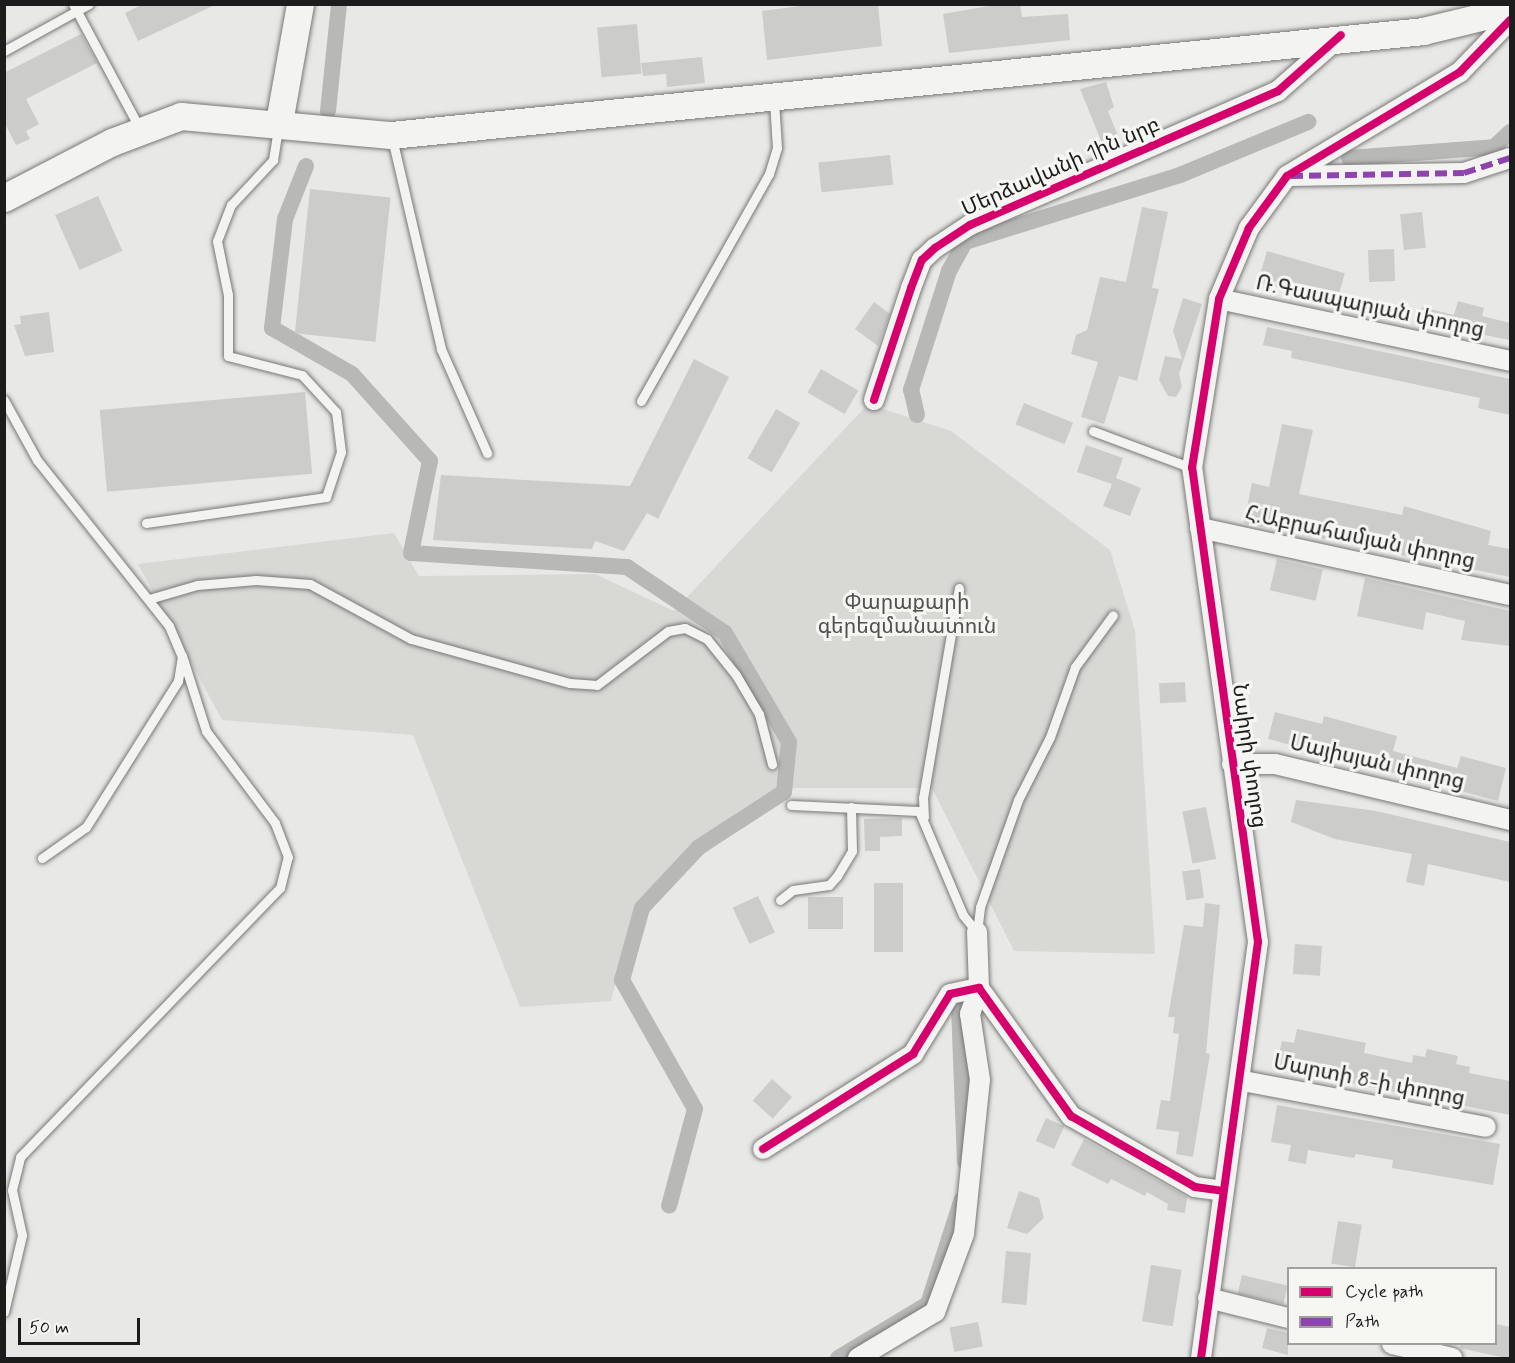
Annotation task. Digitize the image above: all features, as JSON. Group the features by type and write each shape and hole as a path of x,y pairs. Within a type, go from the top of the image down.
{"main road":[{"path":"279,122 300,4"},
{"path":"4,198 141,131 181,116 279,122 391,135 1341,35 1423,31 1510,10"}],"street":[{"path":"1287,176 1460,72 1510,20"},
{"name":"Մերձավանի 1ին նրբ","path":"874,400 911,288 922,261 935,248 970,225 1278,92 1341,35"},
{"path":"1287,176 1464,173 1510,158"},
{"name":"Նաիրի փողոց","path":"1201,1359 1223,1191 1243,1081 1258,942 1192,468 1219,299 1249,228 1287,176"},
{"name":"Ռ.Գասպարյան փողոց","path":"1219,299 1510,361"},
{"name":"Հ.Աբրահամյան փողոց","path":"1200,528 1510,595"},
{"name":"Մայիսյան փողոց","path":"1232,764 1275,764 1510,820"},
{"path":"858,1359 935,1312 964,1234 980,1080 970,1014 980,988 977,932"},
{"path":"763,1149 913,1054 950,994 980,988"},
{"path":"980,988 1071,1116 1195,1187 1223,1191"},
{"name":"Մարտի 8-ի փողոց","path":"1243,1081 1486,1127"},
{"path":"1208,1298 1287,1318"},
{"path":"1396,1345 1452,1359"}],"lane":[{"path":"4,51 75,8 89,4"},
{"path":"75,8 141,131"},
{"path":"642,401 769,174 777,148 774,94"},
{"path":"146,523 326,497 341,452 336,412 302,375 228,356 228,296 217,242 231,205 273,160 279,122"},
{"path":"391,135 441,349 487,453"},
{"path":"4,400 37,460 149,599 182,656 206,731 275,823 288,857 280,888 20,1157 12,1190 22,1235 4,1312"},
{"path":"1093,431 1192,468"},
{"path":"149,599 197,585 256,580 310,584 411,639 570,683 597,685 668,631 685,628 707,639 736,675 759,714 772,764"},
{"path":"959,588 924,817 963,915 977,932"},
{"path":"977,932 980,907 1018,800 1050,737 1075,667 1113,615"},
{"path":"42,858 86,827 105,800 178,681 182,656"},
{"path":"791,805 909,808 924,817"},
{"path":"780,900 793,890 829,885 837,876 852,851 851,807"}],"shaded area":[{"name":"Փարաքարի գերեզմանատուն","path":"868,404 951,431 1110,550 1135,631 1155,954 1014,951 932,788 794,788 635,905 611,1001 520,1007 413,735 222,720 138,564 394,533 419,576 595,574 674,611"}],"building":[{"path":"143,4 217,4 138,41 125,13"},
{"path":"816,4 878,4 882,46 767,60 762,11"},
{"path":"1000,4 1020,4 1022,17 1068,14 1070,40 949,53 943,14"},
{"path":"637,24 641,74 602,77 597,27"},
{"path":"81,34 97,63 26,99 39,124 26,131 30,139 16,145 4,122 4,73"},
{"path":"702,57 705,83 667,87 666,74 643,76 641,63"},
{"path":"1106,82 1114,107 1108,111 1120,141 1104,148 1080,89"},
{"path":"890,155 893,185 822,192 818,163"},
{"path":"310,189 391,197 375,342 295,333"},
{"path":"98,196 122,251 79,270 55,215"},
{"path":"1142,207 1168,212 1152,288 1159,289 1137,381 1119,376 1104,424 1081,417 1098,362 1071,354 1076,335 1087,330 1100,277 1126,282"},
{"path":"1422,212 1426,248 1404,250 1400,214"},
{"path":"1394,249 1395,281 1369,282 1368,250"},
{"path":"1267,251 1345,273 1336,304 1258,282"},
{"path":"1183,298 1202,304 1179,374 1182,387 1176,397 1168,396 1159,380 1165,356 1182,359 1173,331"},
{"path":"1458,301 1484,308 1482,316 1510,323 1510,340 1418,322 1422,307 1454,315"},
{"path":"874,302 890,314 878,346 855,329"},
{"path":"49,312 54,352 25,356 14,325 21,324 20,316"},
{"path":"1267,327 1510,379 1510,415 1478,408 1480,398 1291,358 1292,351 1263,345"},
{"path":"694,359 729,377 658,519 647,513 624,551 595,541 592,549 433,540 441,475 630,486"},
{"path":"821,369 858,390 845,414 808,392"},
{"path":"305,392 312,474 107,492 100,410"},
{"path":"1024,403 1073,423 1065,444 1015,424"},
{"path":"776,409 800,423 772,472 748,458"},
{"path":"1282,424 1313,430 1299,494 1402,515 1404,506 1491,531 1488,545 1510,549 1510,577 1244,523 1252,483 1269,487"},
{"path":"1086,445 1123,458 1116,478 1141,488 1130,516 1103,506 1112,484 1077,472"},
{"path":"1277,559 1323,570 1316,601 1270,590"},
{"path":"1365,578 1510,611 1510,646 1461,640 1465,621 1426,612 1423,630 1357,616"},
{"path":"1185,682 1186,702 1160,703 1159,683"},
{"path":"1275,712 1322,724 1324,716 1397,736 1393,751 1457,768 1461,756 1506,768 1498,801 1268,739"},
{"path":"1296,800 1376,811 1510,842 1510,882 1428,864 1424,886 1406,882 1412,854 1335,839 1291,822"},
{"path":"1206,807 1216,859 1193,864 1182,812"},
{"path":"902,818 902,836 880,837 880,851 865,851 864,819"},
{"path":"1200,869 1204,898 1186,900 1182,872"},
{"path":"874,883 903,883 903,952 874,952"},
{"path":"758,896 775,932 750,944 733,908"},
{"path":"808,897 843,897 843,929 808,929"},
{"path":"1205,903 1220,905 1206,1053 1210,1054 1193,1157 1176,1154 1179,1132 1156,1129 1161,1100 1170,1101 1179,1034 1173,1033 1175,1017 1168,1017 1184,925 1203,927"},
{"path":"1295,944 1322,946 1320,976 1293,974"},
{"path":"1297,1029 1366,1043 1364,1053 1412,1063 1413,1055 1425,1057 1427,1049 1458,1056 1456,1064 1470,1067 1469,1073 1510,1081 1510,1115 1276,1068 1282,1041 1294,1043"},
{"path":"772,1079 792,1097 773,1119 753,1101"},
{"path":"1277,1105 1500,1144 1493,1185 1392,1168 1393,1160 1356,1154 1354,1158 1308,1150 1306,1164 1288,1161 1291,1145 1271,1142"},
{"path":"1046,1118 1064,1126 1054,1149 1036,1141"},
{"path":"1084,1139 1187,1197 1185,1213 1167,1210 1168,1204 1147,1192 1145,1196 1111,1179 1108,1184 1071,1165"},
{"path":"1019,1191 1039,1198 1044,1218 1027,1234 1007,1228"},
{"path":"1338,1221 1362,1225 1354,1267 1331,1263"},
{"path":"1006,1251 1031,1253 1026,1305 1001,1303"},
{"path":"1151,1265 1182,1270 1173,1326 1142,1321"},
{"path":"1242,1275 1287,1285 1284,1304 1238,1294"},
{"path":"978,1322 983,1347 954,1352 950,1328"},
{"path":"1497,1324 1510,1327 1510,1359 1460,1348 1461,1345 1497,1345"},
{"path":"1267,1328 1287,1333 1288,1355 1262,1348"}],"waterway":[{"path":"328,111 339,4"},
{"path":"917,415 911,390 949,271 965,242 1180,175 1308,122"},
{"path":"1349,158 1494,147 1510,132"},
{"path":"306,166 285,219 272,328 352,374 430,461 411,553 627,567 725,633 789,742 784,792 699,847 642,908 622,980 695,1109 669,1206"},
{"path":"959,1007 965,1162"},
{"path":"838,1358 928,1304 962,1199"}],"marked path":[{"path":"1291,176 1464,173 1510,158"}],"cycle path":[{"path":"1201,1358 1258,942 1192,468 1219,299 1249,228 1287,176 1460,72 1510,20"},
{"path":"874,400 922,260 935,248 970,225 1278,91 1341,35"},
{"path":"763,1149 913,1054 950,994 979,988 1071,1116 1195,1187 1223,1191"}]}
